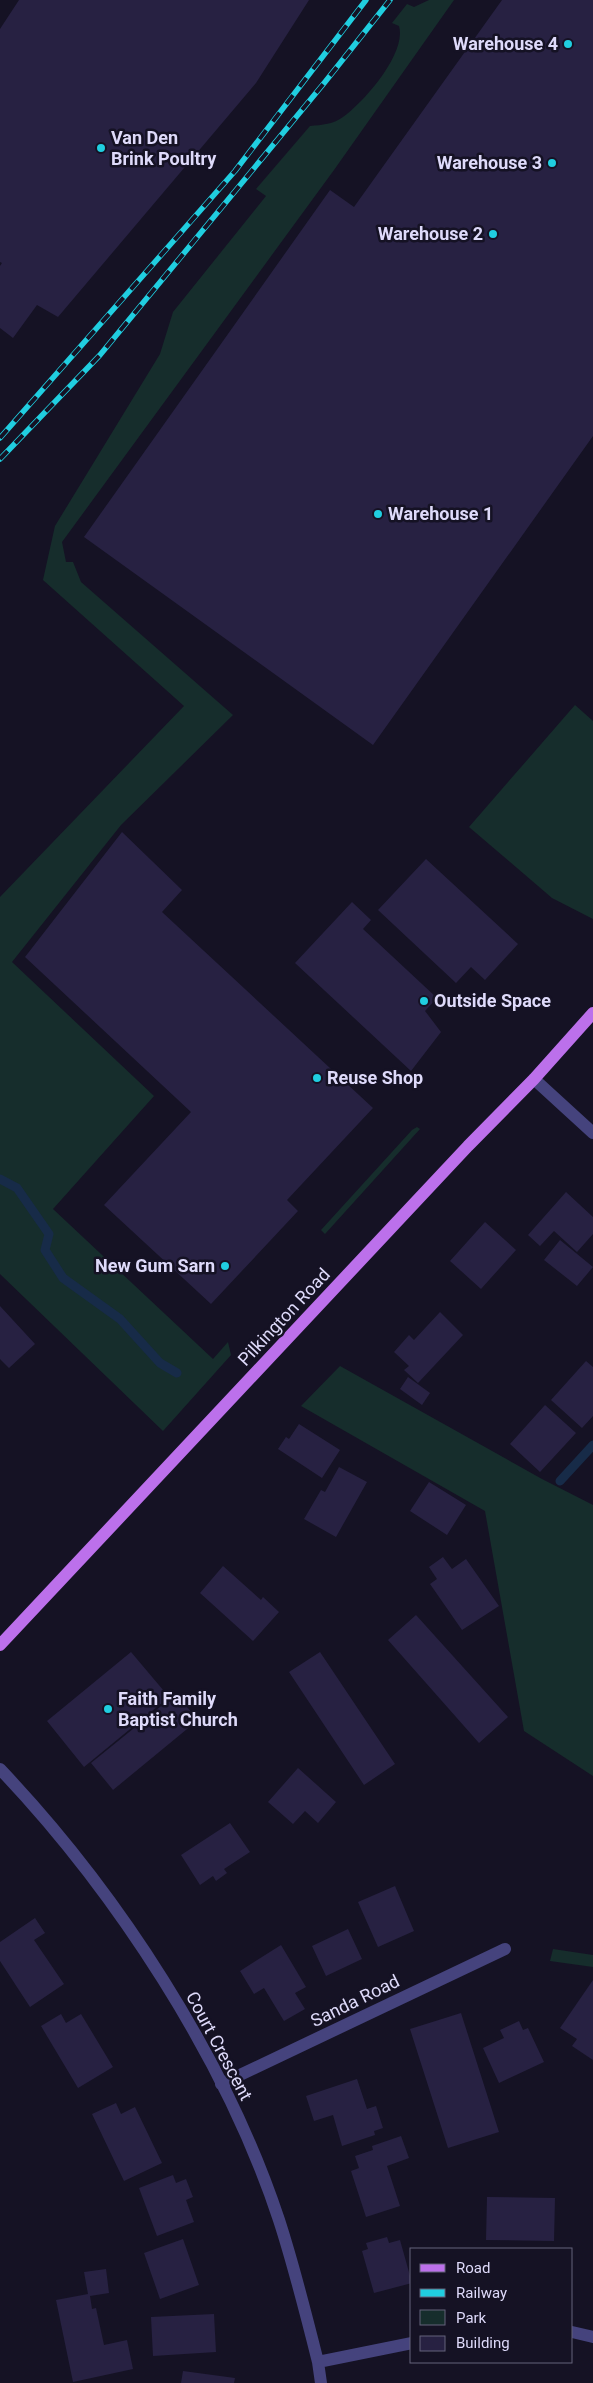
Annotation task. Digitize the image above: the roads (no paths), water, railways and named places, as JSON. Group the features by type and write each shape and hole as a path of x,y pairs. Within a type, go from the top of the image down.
{"main road":[{"name":"Pilkington Road","path":"0,1645 468,1146 534,1079 593,1013"}],"street":[{"path":"534,1079 593,1133"},
{"name":"Court Crescent","path":"0,1769 41,1813 94,1881 163,1979 221,2084 252,2151 278,2219 318,2362 321,2383"},
{"name":"Sanda Road","path":"221,2084 505,1950"},
{"path":"573,2332 593,2337"},
{"path":"318,2362 410,2343"}],"waterway":[{"path":"0,1179 17,1188 49,1234 45,1250 63,1278 120,1319 160,1363 177,1373"},
{"path":"560,1481 593,1445"}],"railway":[{"path":"0,438 235,171 366,0"},
{"path":"0,459 100,355 325,82 390,0"}],"place":[{"name":"Warehouse 4","path":"568,44"},
{"name":"Van Den Brink Poultry","path":"101,148"},
{"name":"Warehouse 3","path":"552,163"},
{"name":"Warehouse 2","path":"493,234"},
{"name":"Warehouse 1","path":"378,514"},
{"name":"Outside Space","path":"424,1001"},
{"name":"Reuse Shop","path":"317,1078"},
{"name":"New Gum Sarn","path":"225,1266"},
{"name":"Faith Family Baptist Church","path":"108,1709"}]}
